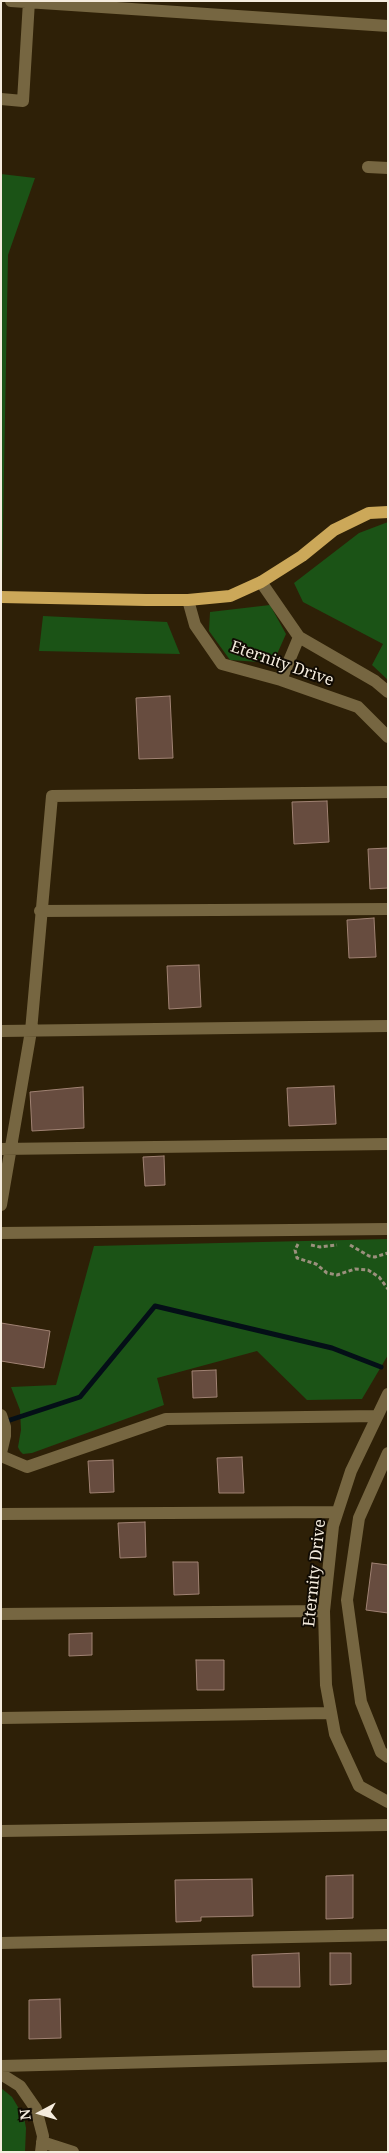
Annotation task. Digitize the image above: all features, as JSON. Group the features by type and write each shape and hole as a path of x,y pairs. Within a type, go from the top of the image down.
{"main road":[{"path":"1,597 188,600 230,596 261,582 302,556 334,530 369,513 388,512"}],"street":[{"path":"11,1 388,26"},
{"path":"1,99 23,101 29,2"},
{"path":"368,167 388,168"},
{"name":"Eternity Drive","path":"261,582 299,637 375,681 388,692"},
{"name":"Eternity Drive","path":"188,600 195,626 222,664 281,680 358,707 388,737"},
{"path":"281,680 299,637"},
{"path":"1,1205 6,1149 30,1031 52,796 388,792"},
{"path":"40,911 388,909"},
{"path":"1,1031 388,1026"},
{"path":"6,1149 388,1144"},
{"path":"1,1233 388,1228"},
{"name":"Eternity Drive","path":"388,1394 351,1471 337,1512 333,1526 324,1611 326,1685 335,1734 359,1786 388,1802"},
{"path":"1,1415 5,1427 5,1436 1,1454 27,1467 166,1419 377,1416"},
{"path":"388,1453 360,1518 347,1600 361,1702 381,1752 388,1757"},
{"path":"1,1514 337,1512"},
{"path":"1,1614 324,1611"},
{"path":"1,1718 331,1713"},
{"path":"1,1831 388,1825"},
{"path":"1,1943 388,1935"},
{"path":"1,2066 388,2056"},
{"path":"1,2074 20,2086 29,2096 41,2122 42,2147 73,2152"}],"path":[{"path":"340,1244 320,1247 304,1242 296,1246 295,1254 301,1260 316,1264 331,1274 368,1270 379,1278 388,1289"},
{"path":"345,1244 356,1247 369,1256 375,1257 388,1254"}],"green space":[{"path":"1,174 35,178 8,255 2,579"},
{"path":"388,522 388,680 372,665 383,644 303,602 294,583 359,533"},
{"path":"270,605 286,634 273,663 230,660 209,631 210,612"},
{"path":"43,616 167,622 180,654 39,651"},
{"path":"388,1239 388,1355 362,1399 307,1400 257,1351 157,1378 164,1405 32,1453 23,1454 20,1451 18,1447 21,1430 20,1410 11,1387 56,1385 94,1246"},
{"path":"1,2088 12,2097 24,2117 26,2128 25,2152 1,2152"}],"building":[{"path":"170,696 173,758 139,759 136,698"},
{"path":"327,801 329,842 294,844 292,802"},
{"path":"388,848 388,888 370,889 368,849"},
{"path":"374,918 376,957 349,958 347,920"},
{"path":"199,965 201,1007 169,1009 167,966"},
{"path":"334,1086 336,1124 289,1126 287,1088"},
{"path":"83,1087 84,1128 32,1131 30,1092"},
{"path":"164,1156 165,1185 145,1186 143,1157"},
{"path":"1,1323 50,1331 44,1368 1,1361"},
{"path":"216,1370 217,1397 193,1398 192,1371"},
{"path":"242,1457 244,1493 219,1493 217,1458"},
{"path":"113,1460 114,1492 90,1493 88,1461"},
{"path":"145,1522 146,1557 120,1558 118,1523"},
{"path":"173,1562 198,1562 199,1594 174,1595"},
{"path":"372,1563 388,1565 388,1613 366,1610"},
{"path":"92,1633 92,1655 69,1656 69,1634"},
{"path":"196,1660 224,1660 224,1690 197,1690"},
{"path":"353,1875 353,1918 326,1919 326,1876"},
{"path":"252,1879 253,1916 201,1917 201,1921 176,1922 175,1880"},
{"path":"299,1953 300,1987 253,1987 252,1955"},
{"path":"330,1953 351,1953 351,1984 330,1985"},
{"path":"60,1999 61,2038 29,2039 29,2000"}],"waterway":[{"path":"4,1422 80,1397 155,1306 332,1348 381,1367"}]}
